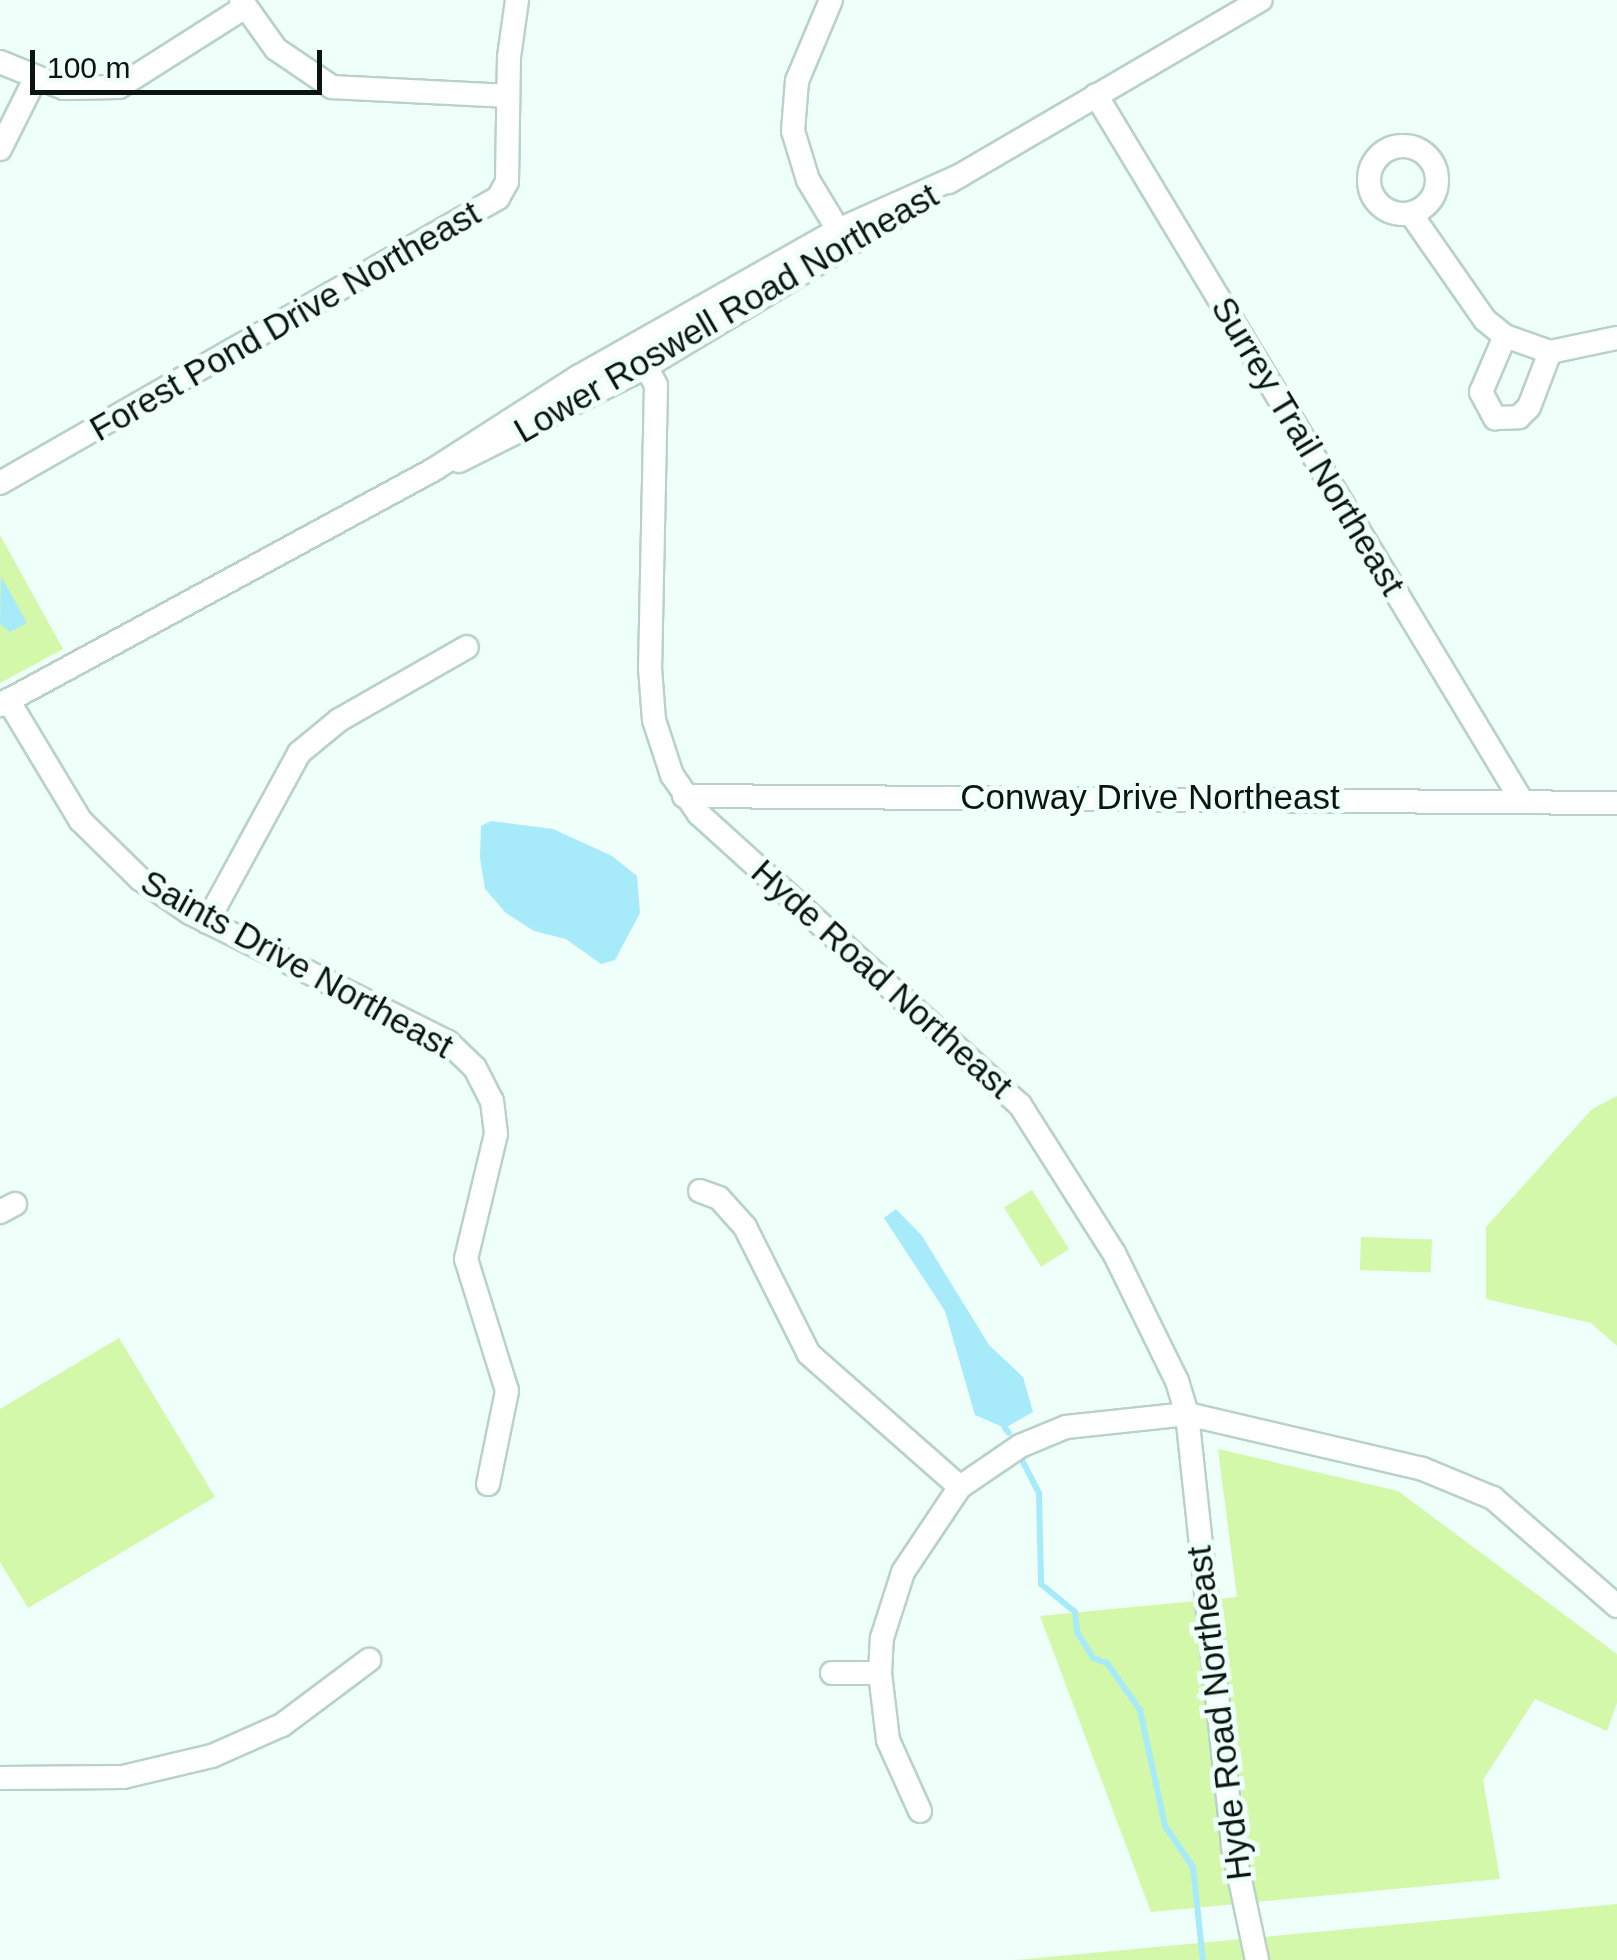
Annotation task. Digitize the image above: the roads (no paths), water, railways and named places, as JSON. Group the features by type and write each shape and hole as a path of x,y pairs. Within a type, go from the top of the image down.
{"street":[{"name":"Forest Pond Drive Northeast","path":"0,482 498,198 508,182 508,96 517,0"},
{"path":"831,0 797,81 793,131 808,180 844,239"},
{"name":"Lower Roswell Road Northeast","path":"4,702 436,468 494,449 641,357 1262,0"},
{"path":"0,62 35,79 84,91 119,88 243,4 276,50 332,87 508,96"},
{"path":"0,148 35,79"},
{"name":"Surrey Trail Northeast","path":"1096,94 1520,798"},
{"path":"1411,214 1485,320 1504,336 1550,352 1617,338"},
{"path":"1504,336 1481,392 1495,418 1519,417 1529,407 1550,352"},
{"name":"Hyde Road Northeast","path":"641,357 656,385 654,720 684,796 1020,1105 1140,1302 1186,1414 1233,1847 1256,1960"},
{"path":"208,922 300,753 340,720 467,647"},
{"name":"Saints Drive Northeast","path":"4,702 91,834 140,879 208,922 448,1042 484,1086 495,1117 495,1153 466,1259 506,1391 488,1484"},
{"name":"Conway Drive Northeast","path":"684,796 1520,798 1617,804"},
{"path":"700,1191 719,1198 746,1226 809,1354 960,1487"},
{"path":"920,1810 888,1740 880,1673 882,1638 903,1572 960,1487 1020,1446 1066,1426 1186,1414 1395,1460 1461,1482 1493,1498 1617,1606"},
{"path":"0,1778 123,1777 212,1756 282,1725 369,1660"},
{"path":"832,1672 880,1673"}],"water":[{"path":"1,576 27,623 10,632 0,624"},
{"path":"491,821 553,829 612,856 637,876 640,913 615,960 601,964 566,939 534,931 506,913 485,889 480,858 481,826"},
{"path":"896,1209 922,1236 989,1345 1023,1377 1033,1412 1005,1428 975,1415 945,1311 884,1218"}],"waterway":[{"path":"1005,1428 1009,1433"},
{"path":"1022,1460 1039,1493 1041,1584 1075,1612 1077,1632 1093,1658 1107,1663 1140,1710 1165,1826 1193,1867 1203,1960"}]}
